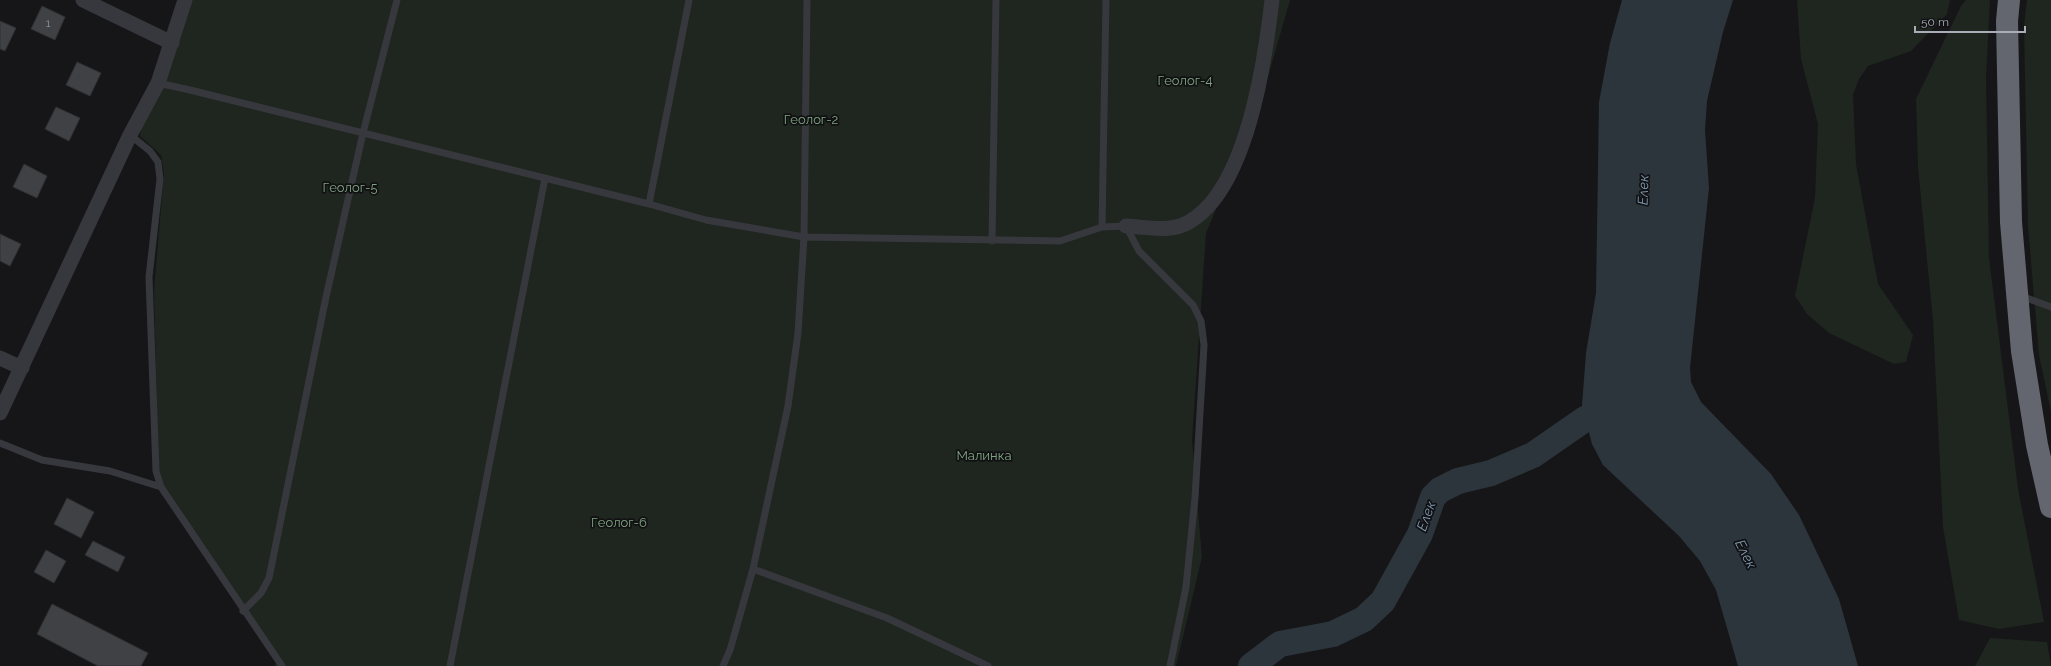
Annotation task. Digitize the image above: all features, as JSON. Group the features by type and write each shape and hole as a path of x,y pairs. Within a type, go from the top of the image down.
{"highway":[{"path":"2009,0 2007,21 2011,222 2022,351 2037,444 2051,507"}],"street":[{"path":"83,0 172,43"},
{"path":"0,413 130,135 158,83 185,0"},
{"path":"1126,226 1171,228 1189,222 1203,210 1222,189 1236,157 1257,96 1267,44 1272,0"},
{"path":"0,358 22,368"}],"lane":[{"path":"243,611 261,593 269,578 326,297 363,133 397,0"},
{"path":"649,204 689,0"},
{"path":"723,666 730,650 753,569 788,406 798,333 804,237 807,0"},
{"path":"992,241 996,0"},
{"path":"1102,227 1106,0"},
{"path":"158,83 545,178 706,220 804,237 1060,241 1102,227 1126,226 1139,251 1193,305 1200,321 1204,345 1195,498 1187,580 1170,666"},
{"path":"130,135 150,151 158,162 160,179 150,277 156,471 161,487 279,664"},
{"path":"450,666 545,178"},
{"path":"2017,294 2051,306"},
{"path":"0,443 42,460 110,471 161,487"},
{"path":"753,569 887,618 988,666"}],"green space":[{"path":"188,0 1290,0 1259,108 1206,233 1192,440 1202,557 1176,666 274,666 278,661 159,488 154,290 164,173 161,155 140,136 142,123"},
{"path":"1797,0 1950,0 1947,14 1911,51 1868,66 1859,79 1853,95 1856,164 1878,284 1913,335 1906,362 1894,364 1829,333 1807,314 1795,296 1815,198 1818,124 1801,59"},
{"path":"1966,0 1990,0 1986,77 1989,258 2018,489 2044,622 1999,629 1959,620 1943,527 1933,321 1918,167 1916,99 1961,6"},
{"path":"2027,0 2051,0 2051,412 2039,355 2028,226 2024,25"},
{"path":"1990,638 2047,642 2051,666 1975,666"}],"water":[{"path":"1622,0 1733,0 1723,32 1707,101 1705,130 1709,188 1690,368 1691,382 1701,402 1771,474 1799,515 1839,599 1858,666 1738,666 1716,590 1700,561 1679,536 1603,465 1592,444 1582,405 1586,353 1596,293 1599,102 1610,43"}],"building":[{"path":"42,6 65,17 55,40 31,29"},
{"path":"0,21 16,28 5,51 0,49"},
{"path":"77,62 101,73 90,96 66,85"},
{"path":"56,107 80,118 69,141 45,129"},
{"path":"24,164 47,176 37,198 13,187"},
{"path":"0,234 21,244 10,266 0,261"},
{"path":"67,498 94,512 81,538 54,524"},
{"path":"93,541 125,557 118,572 85,555"},
{"path":"46,550 66,561 54,583 34,572"},
{"path":"52,604 148,653 141,666 98,666 37,634"}],"waterway":[{"name":"Елек","path":"1251,666 1280,644 1333,634 1364,619 1383,601 1420,534 1433,497 1440,490 1458,481 1491,473 1533,455 1585,419 1616,403"}],"park label":[{"name":"Геолог-4","path":"1185,80"},
{"name":"Геолог-2","path":"811,119"},
{"name":"Геолог-5","path":"350,187"},
{"name":"Малинка","path":"984,455"},
{"name":"Геолог-6","path":"619,522"}]}
